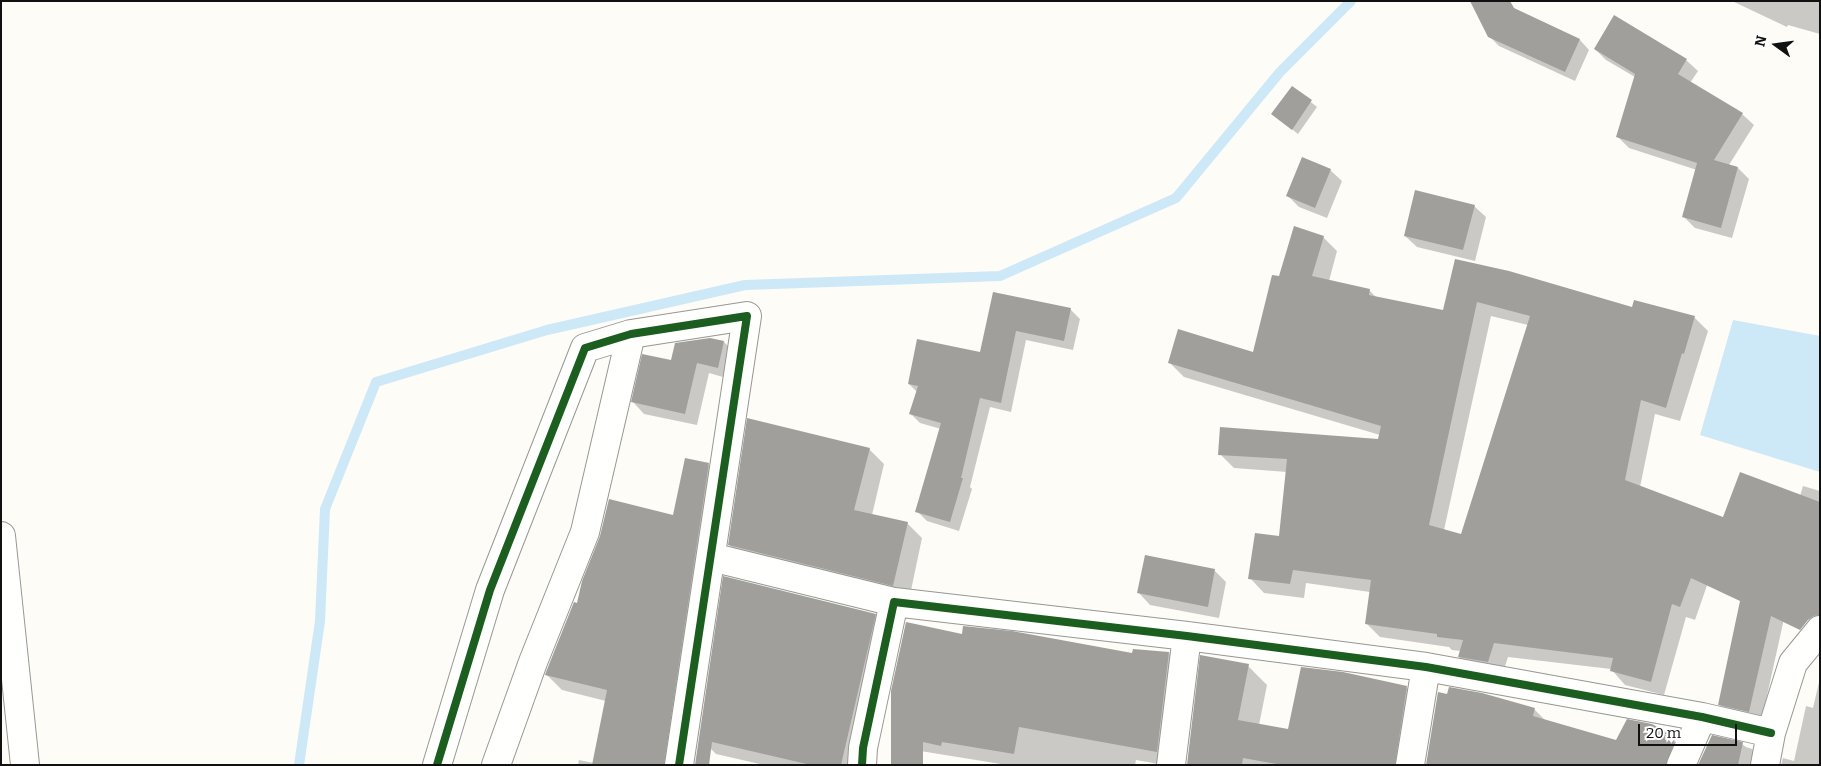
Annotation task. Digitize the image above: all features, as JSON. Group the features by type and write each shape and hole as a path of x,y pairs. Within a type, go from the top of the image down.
{"street":[{"path":"437,765 490,590 586,348 632,334 747,316 679,765"},
{"path":"496,765 533,662 585,532 632,334"},
{"path":"1,536 25,765"},
{"path":"711,557 894,602 1426,666 1702,717 1771,733"},
{"path":"862,765 863,748 894,602"},
{"path":"1764,765 1771,733 1793,663 1820,630"},
{"path":"1171,765 1187,636"},
{"path":"1410,765 1426,666"},
{"path":"1682,765 1702,717"}],"water":[{"path":"1733,320 1820,336 1820,472 1700,435"}],"building":[{"path":"1470,1 1510,1 1514,8 1580,39 1565,72 1488,37"},
{"path":"1614,15 1687,59 1678,74 1743,113 1714,160 1738,167 1721,228 1682,217 1697,163 1616,137 1635,74 1594,49"},
{"path":"1292,86 1312,100 1292,130 1271,114"},
{"path":"1302,157 1331,169 1315,208 1286,196"},
{"path":"1415,190 1475,205 1463,250 1404,236"},
{"path":"1294,226 1324,236 1312,276 1370,289 1369,295 1443,310 1455,259 1509,271 1632,307 1634,300 1695,316 1666,408 1641,400 1625,480 1723,517 1740,472 1820,502 1820,615 1808,620 1800,630 1771,616 1749,712 1718,705 1740,601 1691,578 1680,607 1672,604 1651,682 1610,671 1613,658 1494,643 1488,662 1458,657 1463,640 1437,637 1437,634 1365,624 1371,580 1293,570 1290,584 1248,579 1255,533 1279,536 1287,459 1218,455 1220,427 1378,439 1381,426 1168,363 1178,329 1253,352 1272,275 1279,276","holes":["1477,302 1530,316 1461,534 1429,525"]},
{"path":"993,292 1071,308 1064,341 1016,331 1001,403 980,398 961,478 963,478 950,522 915,512 941,423 909,414 918,386 908,384 917,339 980,352"},
{"path":"710,338 724,341 718,368 697,363 685,414 631,402 642,354 671,360 675,343"},
{"path":"747,418 870,448 854,510 908,522 893,586 728,545"},
{"path":"685,458 709,463 664,765 592,765 607,690 545,675 574,602 577,603 582,581 600,536 609,499 673,515"},
{"path":"1145,555 1215,569 1208,607 1137,593"},
{"path":"723,576 876,614 841,765 811,765 712,742 709,765 695,765"},
{"path":"906,622 962,634 963,626 1012,631 1132,653 1133,649 1169,652 1157,752 1019,727 1014,754 942,742 941,746 923,742 923,765 891,765 891,691"},
{"path":"1200,655 1249,664 1238,720 1288,729 1301,667 1343,672 1407,686 1395,765 1282,765 1243,758 1242,765 1187,765"},
{"path":"1449,687 1482,693 1535,708 1533,716 1616,740 1627,719 1652,724 1676,737 1666,765 1426,765 1438,692 1447,694"},
{"path":"1712,735 1743,742 1738,765 1698,765"}],"waterway":[{"path":"299,765 320,621 325,509 376,382 547,330 745,285 1000,276 1176,198 1280,72 1351,1"}],"cycle path":[{"path":"437,765 490,590 585,348 631,334 747,316 679,765"},
{"path":"862,765 863,748 894,602 1187,636 1426,667 1702,717 1771,733"}]}
